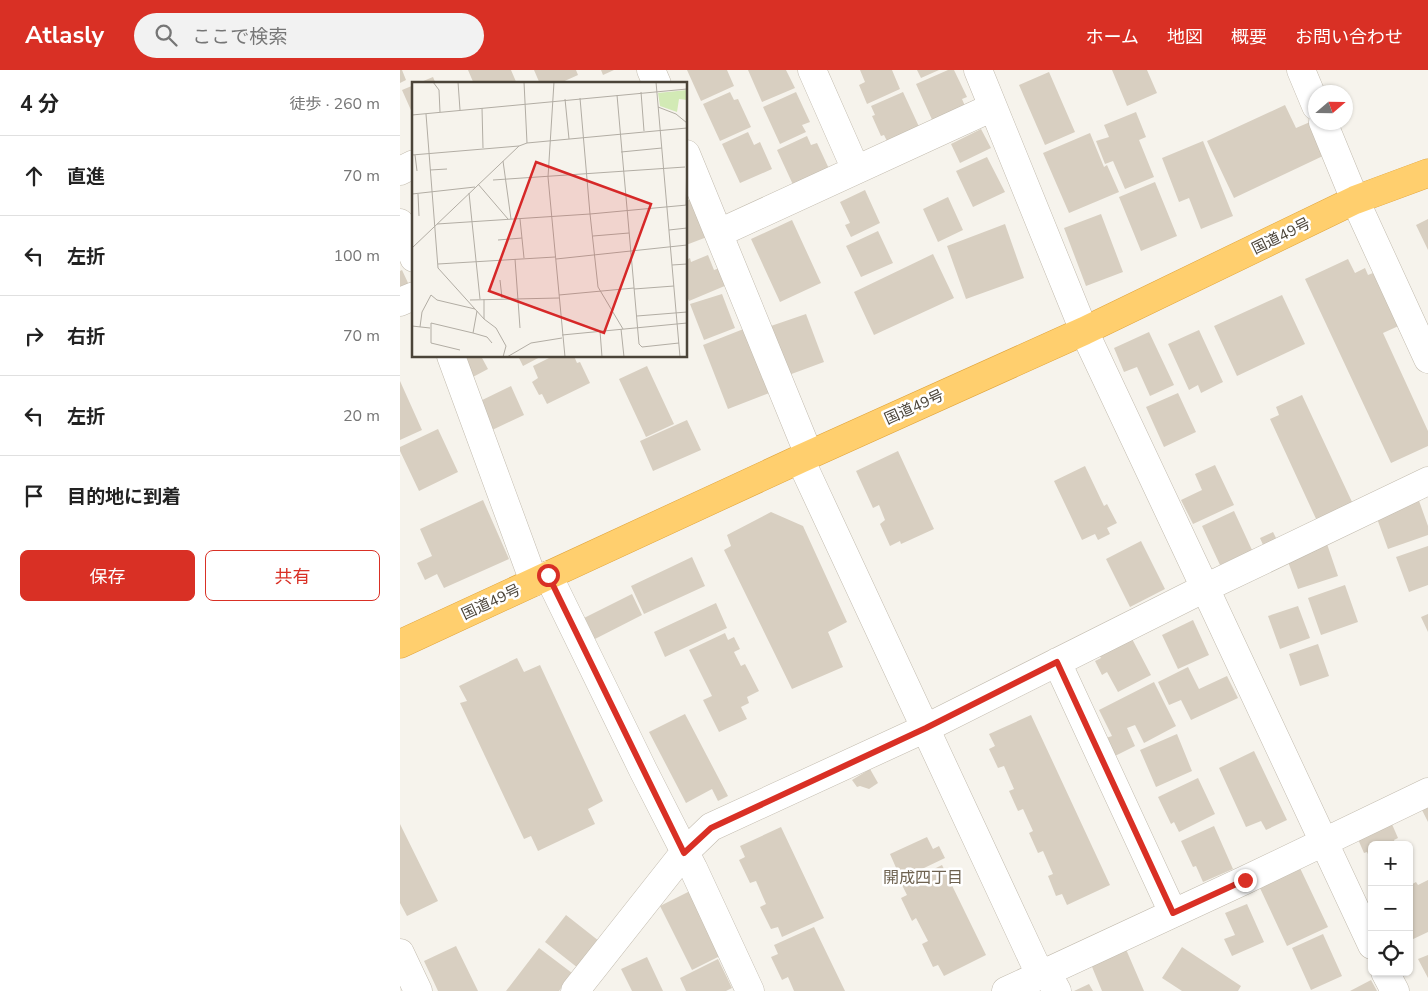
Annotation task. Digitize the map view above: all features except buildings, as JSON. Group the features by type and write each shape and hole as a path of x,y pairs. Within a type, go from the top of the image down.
{"highway":[{"name":"国道49号","path":"400,644 804,457 1084,331 1355,200 1428,173"}],"street":[{"path":"651,70 656,82"},
{"path":"812,70 856,170"},
{"path":"978,70 1084,331 1368,936"},
{"path":"1301,70 1308,87"},
{"path":"720,233 992,107"},
{"path":"1326,130 1355,200 1428,359"},
{"path":"400,171 412,165"},
{"path":"689,169 720,233 804,457 1035,964 1050,982"},
{"path":"400,223 412,253"},
{"path":"400,302 412,297"},
{"path":"452,358 541,578 693,868 750,991"},
{"path":"575,991 684,853 711,828 926,728 1205,588 1428,481"},
{"path":"1057,662 1173,913"},
{"path":"1006,991 1050,982 1173,913 1428,792"},
{"path":"400,954 418,991"},
{"path":"1387,976 1395,991"}],"district":[{"name":"開成四丁目","path":"923,877"}],"route":[{"path":"548,575 684,853 711,828 926,728 1057,662 1173,913 1245,880"}]}
